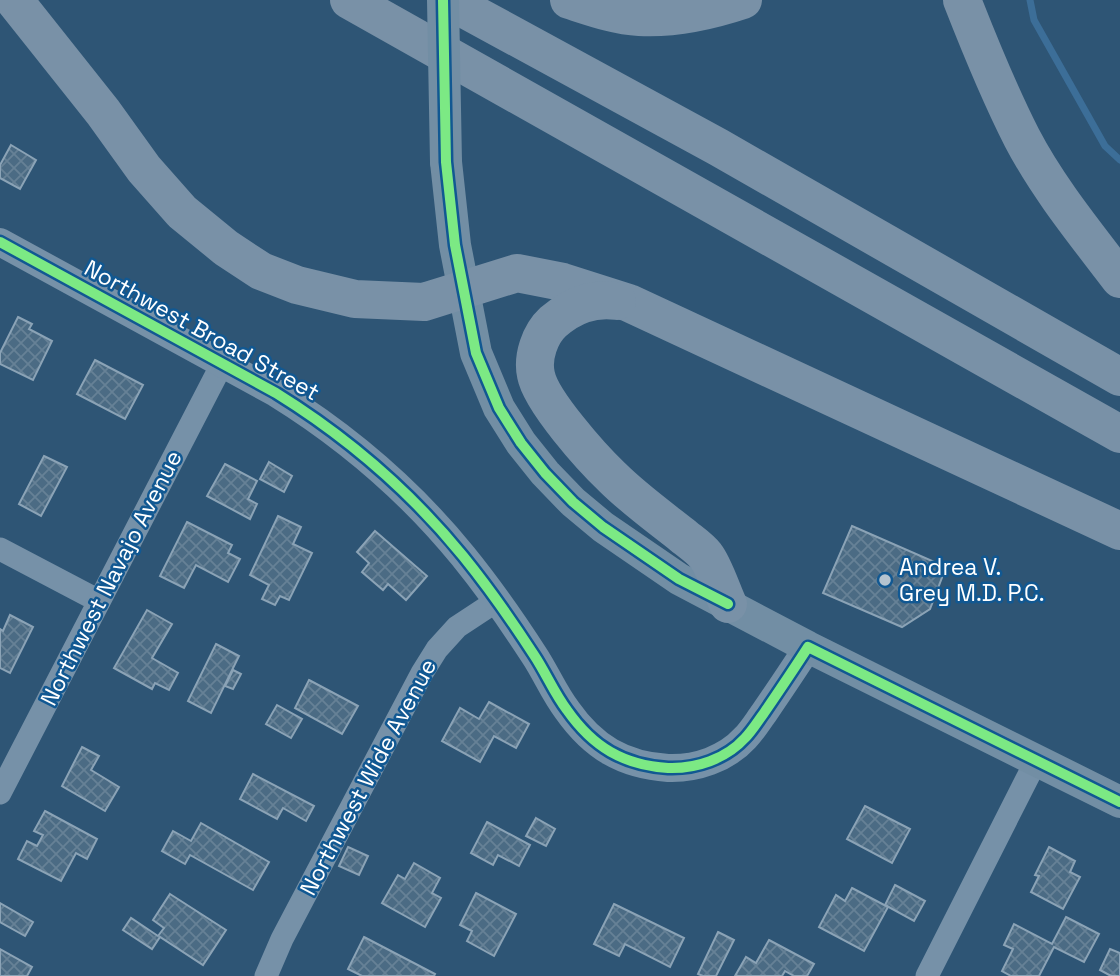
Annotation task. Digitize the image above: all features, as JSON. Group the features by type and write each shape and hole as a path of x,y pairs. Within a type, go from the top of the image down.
{"highway":[{"path":"14,0 103,112 144,169 183,212 226,248 261,271 297,285 355,299 424,302 517,273 563,282 629,303 1120,531"},
{"path":"349,0 1120,434"},
{"path":"448,0 718,147 1120,377"},
{"path":"569,0 638,17 679,16 743,0"},
{"path":"961,0 1023,139 1064,205 1120,279"},
{"path":"629,303 590,301 551,323 541,338 536,358 536,375 546,397 571,432 611,477 706,555 728,604"}],"main road":[{"path":"443,0 446,162 455,245 476,353 499,408 521,443 545,473 593,519 679,579 808,647 1120,802"}],"street":[{"name":"Northwest Broad Street","path":"0,242 276,393 302,409 377,467 427,514 498,600 566,709 586,734 620,758 638,764 684,769 729,752 746,738 808,647"},
{"name":"Northwest Navajo Avenue","path":"0,793 222,364"},
{"path":"0,549 99,601"},
{"name":"Northwest Wide Avenue","path":"266,976 282,939 422,673 437,649 457,627 498,600"},
{"path":"927,976 1037,760"}],"building":[{"path":"11,145 36,160 20,189 0,178 0,165"},
{"path":"18,317 32,324 29,329 52,341 33,380 0,364 0,353"},
{"path":"95,360 143,385 125,419 77,394"},
{"path":"44,456 67,467 41,516 19,504"},
{"path":"269,462 292,476 284,492 260,479"},
{"path":"225,464 257,481 248,499 257,504 250,519 207,496"},
{"path":"278,516 301,527 293,544 312,553 289,600 280,596 275,605 262,599 269,585 250,575"},
{"path":"187,522 232,545 228,553 240,559 228,582 196,565 184,588 160,576"},
{"name":"Andrea V. Grey M.D. P.C.","path":"852,526 946,567 930,609 902,627 823,593"},
{"path":"375,531 427,576 406,600 388,584 383,590 362,572 369,563 357,552"},
{"path":"147,610 172,624 152,658 178,673 169,690 155,683 152,689 114,668"},
{"path":"10,615 33,627 10,673 0,668 0,629 3,631"},
{"path":"216,644 239,656 211,713 188,701"},
{"path":"233,670 241,674 233,689 225,686"},
{"path":"309,680 358,706 342,734 295,708"},
{"path":"489,702 529,724 516,748 494,736 480,762 442,741 460,708 479,719"},
{"path":"277,705 302,719 291,738 266,724"},
{"path":"82,747 99,756 91,770 119,787 105,811 62,786"},
{"path":"253,774 314,806 306,821 283,808 277,819 240,799"},
{"path":"865,806 910,829 892,863 847,839"},
{"path":"45,811 97,839 87,859 76,853 61,881 18,859 27,841 37,846 43,835 34,831"},
{"path":"536,818 555,829 546,846 526,836"},
{"path":"487,822 530,845 519,866 498,855 493,865 471,853"},
{"path":"201,823 269,862 253,890 190,855 185,864 162,851 173,831 191,841"},
{"path":"348,847 368,856 359,875 339,866"},
{"path":"1049,847 1075,861 1070,872 1080,877 1063,909 1031,892 1039,876 1035,875"},
{"path":"414,863 440,878 432,893 441,898 425,927 382,903 398,875 405,879"},
{"path":"895,885 925,901 914,921 885,905"},
{"path":"852,888 888,907 864,951 819,927 836,895 845,901"},
{"path":"476,893 516,914 494,956 467,941 472,931 460,925"},
{"path":"170,894 226,930 203,965 160,937 152,949 123,930 131,918 158,936 164,928 153,920"},
{"path":"0,903 33,922 25,936 0,922"},
{"path":"614,904 684,938 670,967 625,944 619,956 594,944"},
{"path":"1066,917 1099,934 1084,962 1054,947 1039,976 1011,976 1002,971 1013,949 1004,945 1014,924 1052,944"},
{"path":"718,932 734,940 716,976 698,974"},
{"path":"364,937 435,974 434,976 362,976 348,969"},
{"path":"769,940 814,964 807,976 794,976 785,971 782,976 735,976 746,957 756,963"},
{"path":"0,949 32,967 27,976 0,976"},
{"path":"1110,949 1120,953 1120,976 1111,976 1100,970"}],"waterway":[{"path":"1030,0 1034,20 1105,146 1120,160"}],"cycle path":[{"path":"443,0 446,162 455,245 476,353 499,408 521,443 573,502 603,527 679,579 728,604"},
{"path":"0,242 276,393 328,428 376,467 421,509 463,556 517,630 567,710 587,734 610,752 637,763 668,768 689,767 720,757 750,732 808,647 1120,802"}],"place":[{"name":"Andrea V. Grey M.D. P.C.","path":"885,580"}]}
